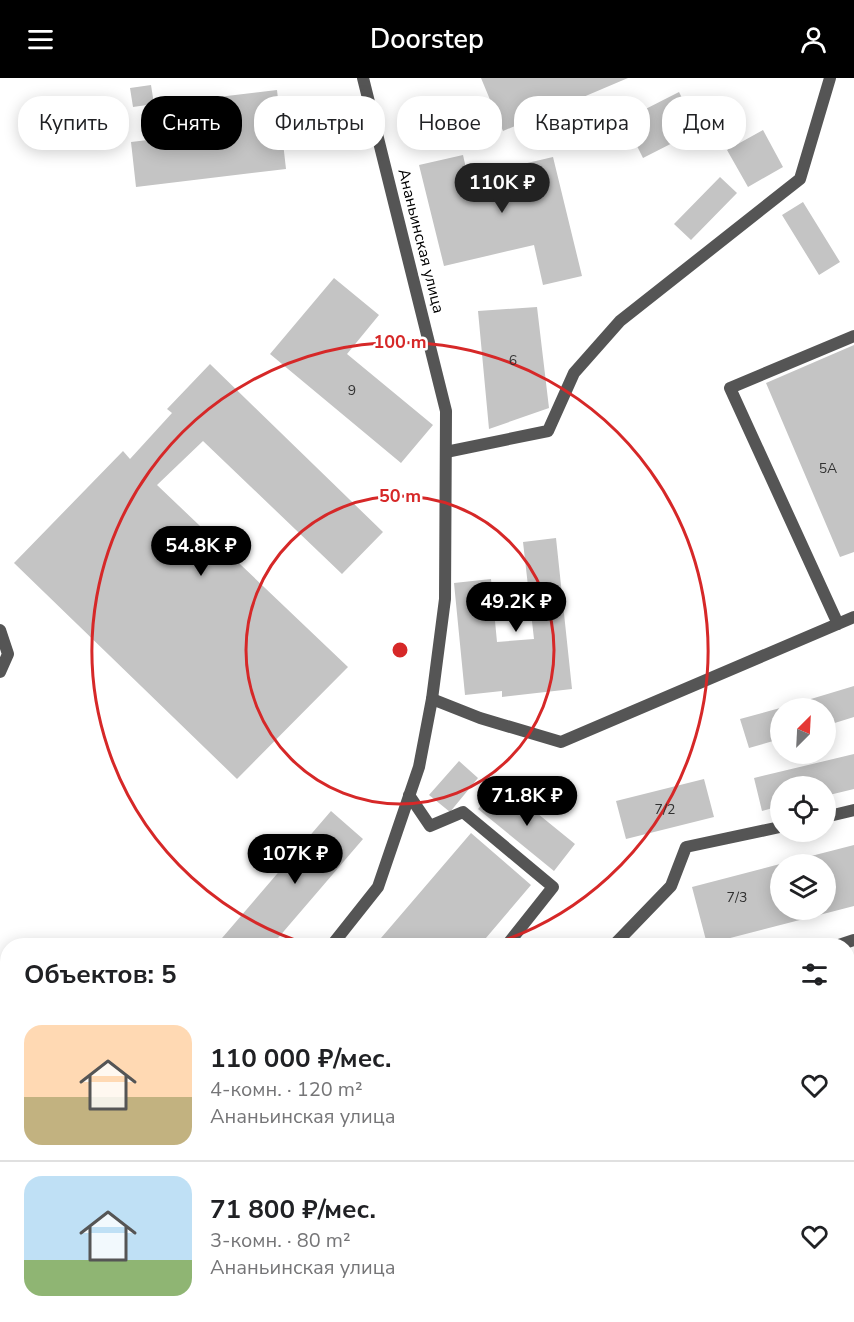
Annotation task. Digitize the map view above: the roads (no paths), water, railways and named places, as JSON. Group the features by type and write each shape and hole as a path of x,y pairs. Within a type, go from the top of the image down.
{"street":[{"name":"Ананьинская улица","path":"338,938 378,887 419,766 432,699 445,598 446,411 363,78"},
{"path":"446,452 548,431 574,373 620,321 800,179 830,78"},
{"path":"838,624 730,388 854,336"},
{"path":"432,699 480,718 561,742 854,617"},
{"path":"0,630 8,654 0,672"},
{"path":"409,795 429,826 463,812 554,887 513,938"},
{"path":"836,814 854,810"},
{"path":"621,938 671,886 686,848 770,829"}]}
